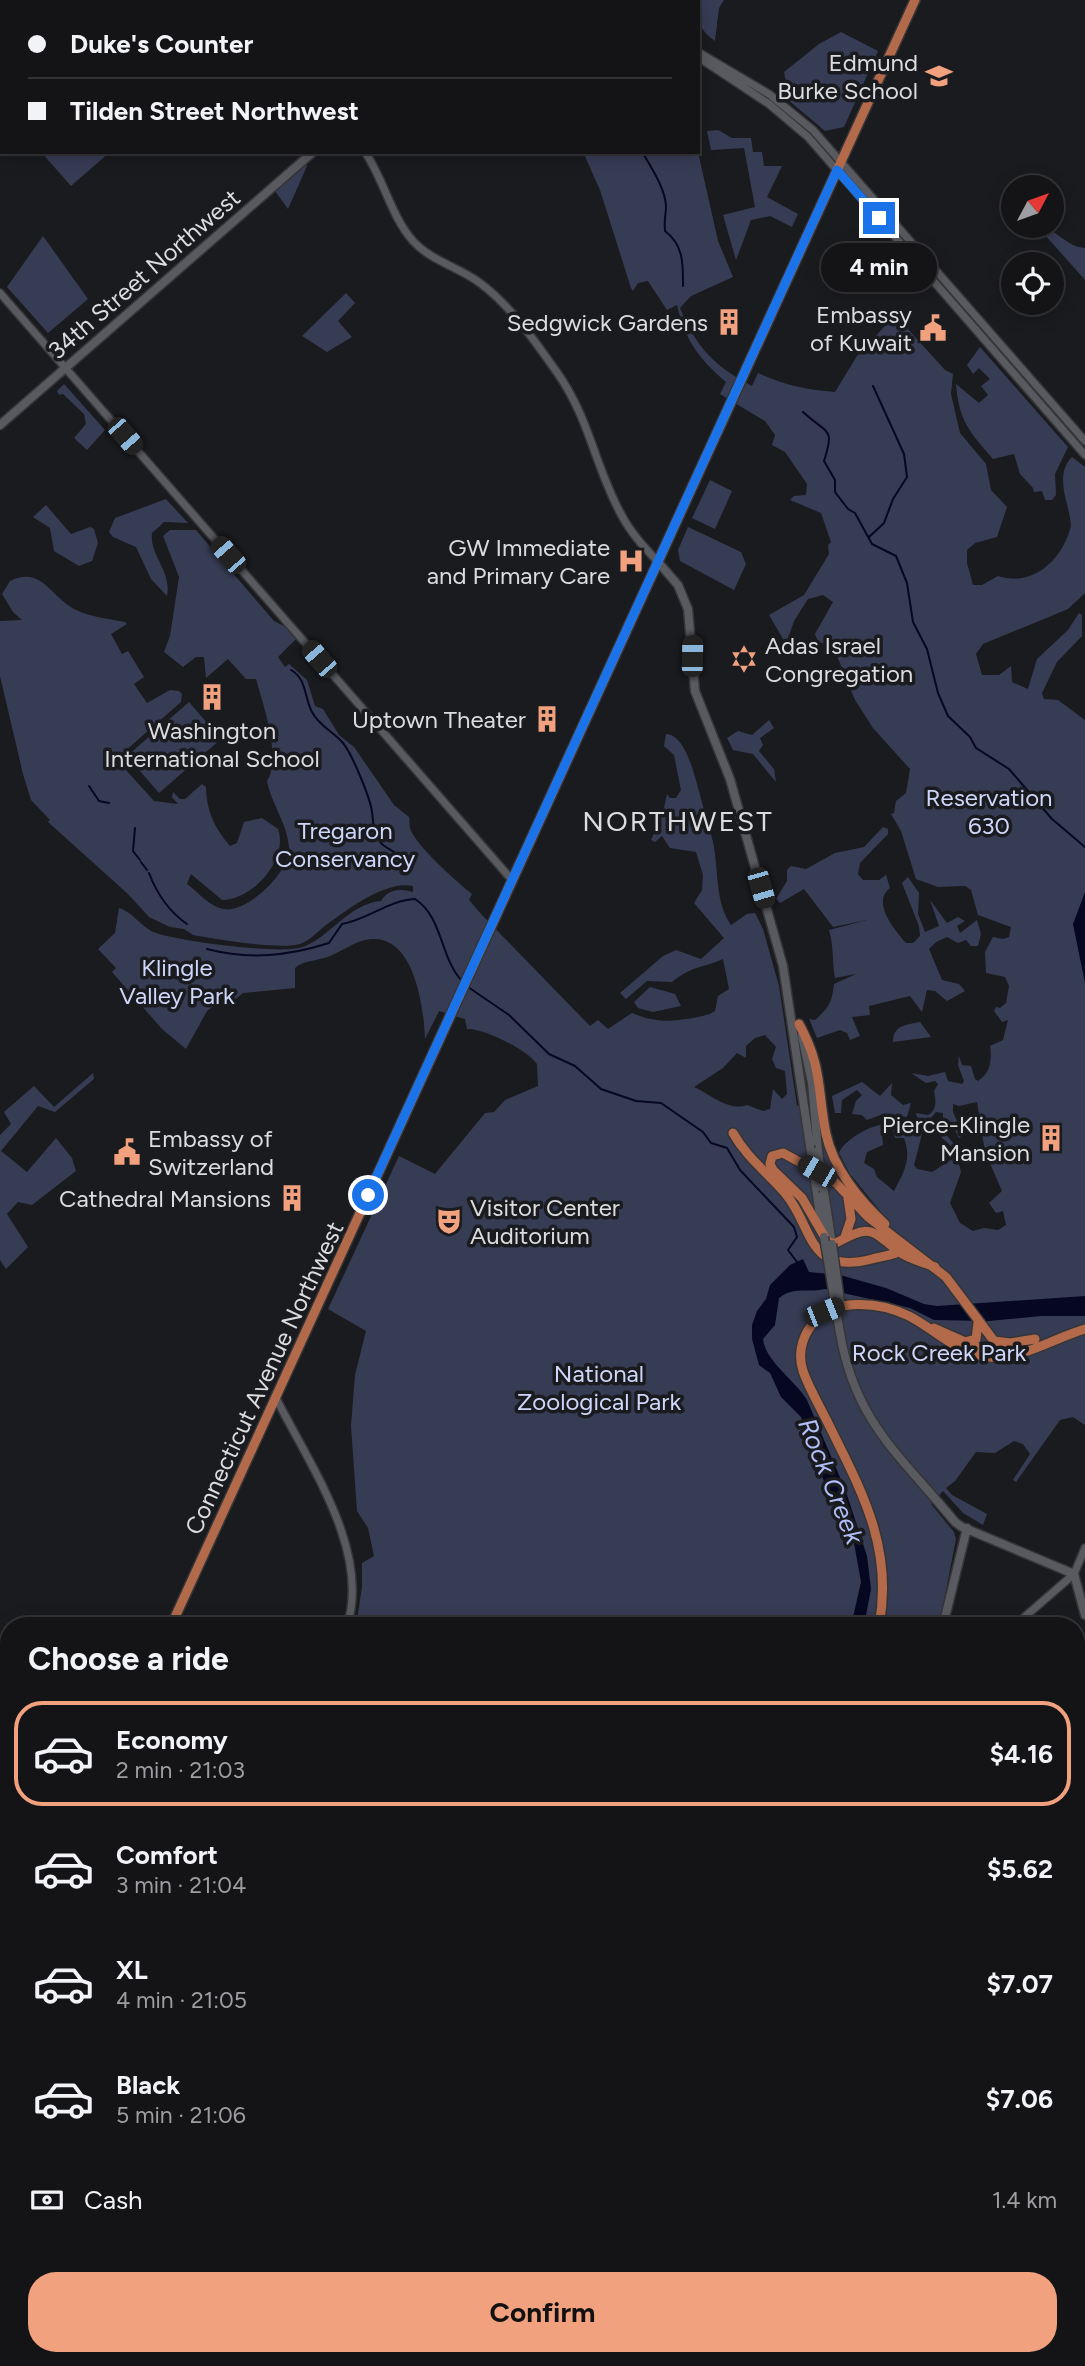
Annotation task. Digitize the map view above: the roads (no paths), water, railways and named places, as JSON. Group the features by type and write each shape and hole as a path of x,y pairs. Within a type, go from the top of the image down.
{"main road":[{"name":"Connecticut Avenue Northwest","path":"176,1617 915,0"},
{"name":"34th Street Northwest","path":"0,425 311,154"},
{"path":"658,562 678,585 688,609 695,691 730,779 799,1024 812,1083 824,1232 851,1382 870,1420 955,1522 1074,1574 1085,1615"},
{"path":"783,966 810,1146 820,1190"},
{"path":"799,1024 814,1054 826,1134 834,1156 861,1199 903,1246"},
{"path":"733,1133 748,1157 790,1200 806,1235 816,1249 836,1260 849,1263 903,1246"},
{"path":"842,1332 832,1244 802,1198 773,1170 770,1164 772,1156 783,1153 830,1178 868,1217 903,1246 935,1267 959,1292 978,1323 998,1343 1035,1339"},
{"path":"844,1237 851,1219 846,1195"},
{"path":"832,1244 856,1231 870,1230 903,1246"},
{"path":"880,1617 885,1582 878,1542 852,1472 804,1374 801,1350 813,1323 824,1312 839,1306 863,1305 905,1314 952,1344 983,1353 1014,1355 1085,1329"},
{"path":"919,1322 983,1353 1085,1329"},
{"path":"963,1342 976,1339 978,1323"},
{"path":"978,1323 983,1353"},
{"path":"945,1617 967,1528"}],"street":[{"path":"700,55 777,105 839,165 1085,441"},
{"path":"366,154 412,240 428,254 462,271 491,291 515,317 556,371 585,420 620,512 635,536 658,562"},
{"path":"839,165 1085,455"},
{"path":"0,293 512,880"},
{"path":"276,1398 349,1550 354,1590 349,1617"},
{"path":"1024,1617 1074,1574 1085,1548"}],"water":[{"path":"1085,892 1085,983 1073,924"},
{"name":"Rock Creek","path":"803,1259 809,1272 840,1275 937,1306 1085,1296 1085,1316 1041,1316 989,1321 934,1320 910,1308 825,1289 796,1291 779,1298 775,1325 763,1339 765,1347 807,1400 845,1489 867,1556 871,1589 866,1617 853,1617 861,1582 854,1543 839,1517 813,1455 801,1417 781,1397 770,1373 759,1365 752,1339 752,1325 770,1285 790,1265"}],"waterway":[{"path":"643,154 664,195 665,231 679,249 683,286"},
{"path":"869,537 884,523 893,499 907,477 904,454 873,386"},
{"path":"803,412 827,432 829,442 824,461 835,480 835,492 848,509 855,513 872,544 896,556 907,583 913,622 927,649 938,693 948,716 970,737 976,748 1009,769 1052,819 1085,847"},
{"path":"291,670 303,683 315,717 343,743 351,756 368,796 376,836 383,845 398,855 402,874"},
{"path":"89,786 99,801 109,803"},
{"path":"135,828 133,851 140,860"},
{"path":"141,862 147,870"},
{"path":"149,873 164,902 187,924"},
{"path":"207,949 238,955 268,955 314,947 329,943 342,924 396,903 415,899 431,916 449,961 462,981"},
{"path":"468,987 509,1015 549,1054 575,1066 601,1089 636,1101 661,1103 703,1132 711,1143 727,1148 740,1170 794,1227 797,1237 788,1250 797,1262"}],"place":[{"name":"Edmund Burke School","path":"939,76"},
{"name":"Sedgwick Gardens","path":"729,322"},
{"name":"Embassy of Kuwait","path":"933,328"},
{"name":"GW Immediate and Primary Care","path":"631,561"},
{"name":"Adas Israel Congregation","path":"744,659"},
{"name":"Washington International School","path":"212,697"},
{"name":"Uptown Theater","path":"547,719"},
{"name":"Pierce-Klingle Mansion","path":"1051,1138"},
{"name":"Embassy of Switzerland","path":"127,1152"},
{"name":"Cathedral Mansions","path":"292,1198"},
{"name":"Visitor Center Auditorium","path":"449,1221"}],"district":[{"name":"NORTHWEST","path":"678,821"}],"park label":[{"name":"Reservation 630","path":"989,811"},
{"name":"Tregaron Conservancy","path":"345,844"},
{"name":"Klingle Valley Park","path":"177,981"},
{"name":"Rock Creek Park","path":"939,1352"},
{"name":"National Zoological Park","path":"599,1387"}]}
